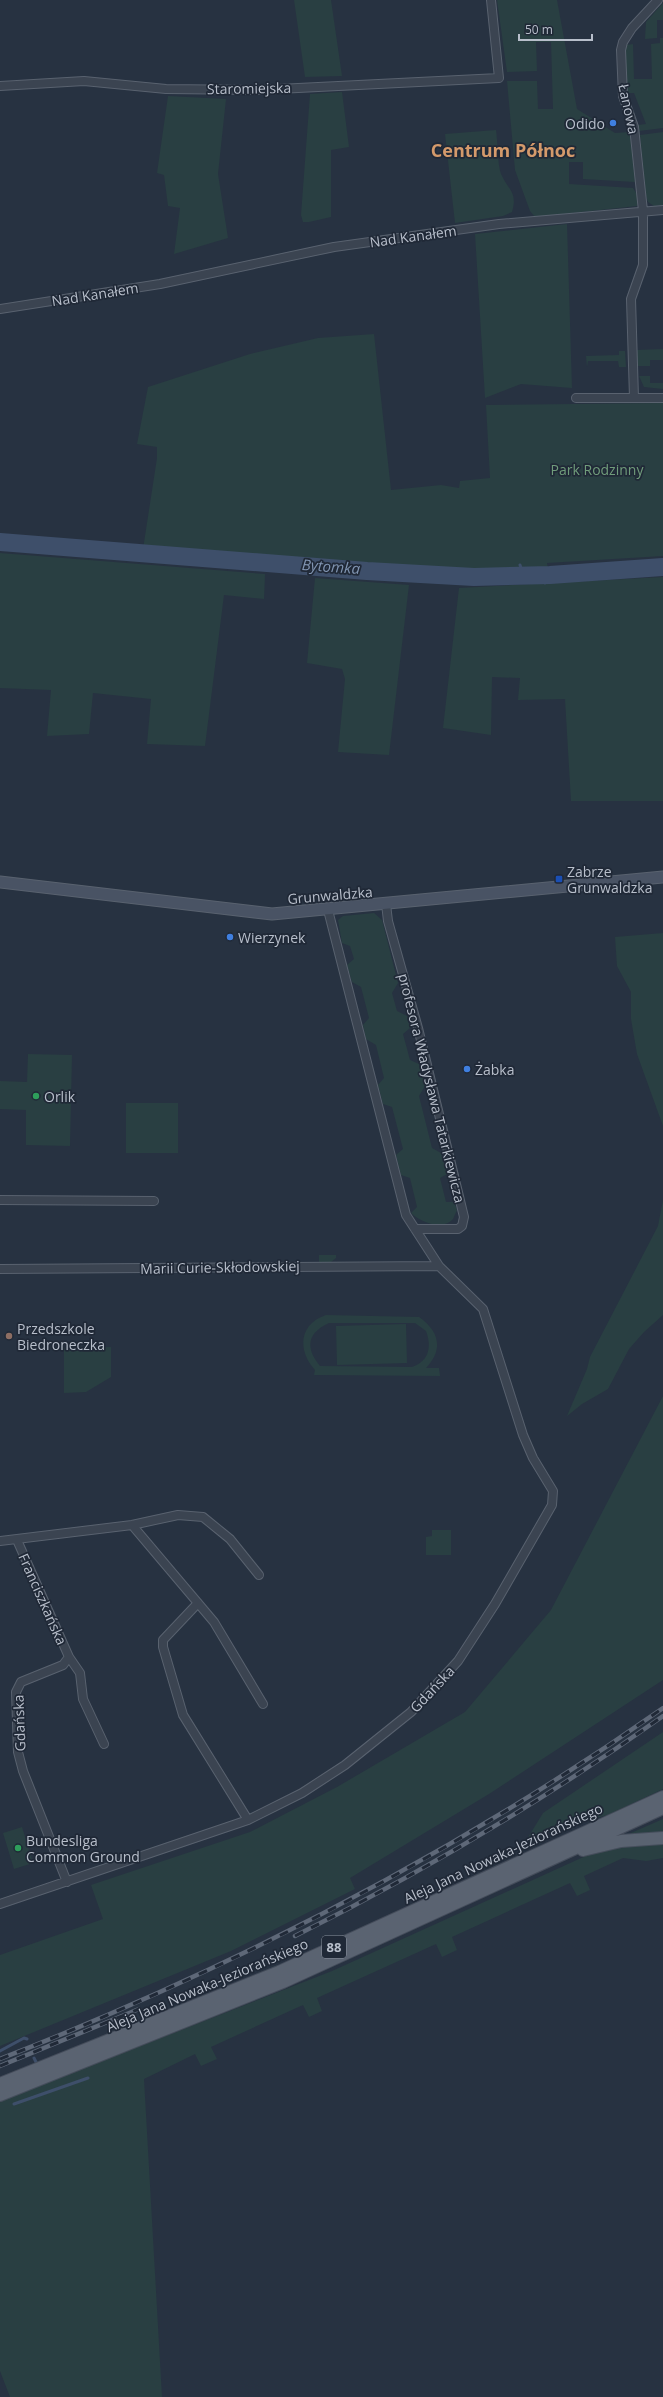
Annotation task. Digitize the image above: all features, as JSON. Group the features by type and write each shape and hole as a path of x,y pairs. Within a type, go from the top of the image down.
{"main road":[{"name":"Aleja Jana Nowaka-Jeziorańskiego","path":"0,2084 279,1972 663,1797"},
{"name":"Aleja Jana Nowaka-Jeziorańskiego","path":"0,2095 283,1982 663,1808"},
{"path":"543,1862 621,1841 663,1838"}],"street":[{"name":"Staromiejska","path":"0,86 84,81 166,89 258,90 499,78 492,0"},
{"name":"Łanowa","path":"643,212 634,127 623,96 621,50 623,42 632,28 658,0"},
{"path":"634,398 631,299 643,265 643,212 663,210"},
{"name":"Nad Kanałem","path":"0,309 160,284 334,247 524,222 643,212"},
{"path":"576,398 663,398"},
{"name":"Grunwaldzka","path":"0,882 248,912 287,914 663,877"},
{"name":"profesora Władysława Tatarkiewicza","path":"386,904 388,921 418,1028 464,1217 462,1226 458,1229 415,1229"},
{"path":"328,910 406,1215 439,1266"},
{"path":"0,1200 154,1201"},
{"name":"Marii Curie-Skłodowskiej","path":"0,1269 439,1266"},
{"name":"Gdańska","path":"0,1904 248,1820 302,1793 345,1765 386,1734 428,1694 458,1661 479,1630 549,1511 553,1498 550,1485 533,1458 523,1435 483,1309 439,1266"},
{"path":"0,1541 132,1524 178,1515 204,1517 230,1539 259,1575"},
{"path":"132,1524 214,1622 235,1654 263,1704"},
{"name":"Franciszkańska","path":"17,1540 69,1657"},
{"path":"198,1603 163,1640 162,1647 183,1715 248,1820"},
{"path":"69,1657 80,1673 83,1699 104,1744"},
{"name":"Gdańska","path":"67,1882 23,1771 18,1752 16,1692 21,1682 63,1665 69,1657"}],"green space":[{"path":"294,0 331,0 342,76 305,77"},
{"path":"497,0 557,0 577,109 615,133 630,132 635,182 583,179 583,162 569,162 569,184 633,188 638,196 637,206 535,217 530,211 515,170 507,81 537,81 538,109 553,109 551,42 536,42 537,71 507,72"},
{"path":"663,3 663,20 657,20 657,38 645,39 646,22"},
{"path":"660,38 663,38 663,128 639,131 638,125 646,124 634,93 626,93 626,45 633,44 634,79 652,79 651,44 660,43"},
{"path":"342,92 349,147 331,150 331,217 303,222 301,215 310,94"},
{"path":"168,96 226,99 218,174 228,238 174,254 180,208 168,206 164,175 157,173"},
{"path":"496,130 501,174 513,195 514,200 512,212 503,216 455,223 445,134"},
{"path":"663,132 663,205 654,206 648,202 646,196 640,135"},
{"path":"567,224 572,388 521,384 485,398 475,234"},
{"name":"Park Rodzinny","path":"374,334 391,490 441,485 459,488 460,481 490,478 486,405 663,403 663,556 547,563 548,569 485,572 143,549 157,458 157,447 137,444 148,387 250,354 318,338"},
{"path":"663,349 663,360 650,360 650,366 637,366 636,350"},
{"path":"619,351 625,351 626,367 619,367 618,361 588,361 587,367 586,356 619,355"},
{"path":"639,376 650,376 650,383 663,383 663,389 644,387"},
{"path":"0,553 265,574 264,599 224,595 205,746 147,744 151,699 93,693 89,734 47,736 51,690 0,688"},
{"path":"663,577 663,801 571,801 565,699 518,700 520,678 492,677 491,735 443,728 459,588"},
{"path":"315,578 409,585 389,755 338,752 345,679 342,669 307,663"},
{"path":"374,913 382,920 398,983 392,993 397,1011 407,1016 410,1028 403,1034 410,1060 419,1064 425,1086 419,1096 432,1148 441,1153 447,1174 440,1178 446,1202 454,1202 457,1210 453,1219 448,1223 437,1225 431,1224 411,1213 417,1207 410,1178 401,1175 396,1155 403,1149 392,1107 383,1104 378,1085 384,1078 376,1045 366,1039 363,1025 369,1018 361,987 352,982 347,965 354,959 350,946 342,943 338,920 343,916"},
{"path":"663,933 663,1126 637,1054 631,1019 631,992 617,966 615,937"},
{"name":"Orlik","path":"28,1054 72,1055 70,1146 26,1145 26,1110 0,1109 0,1081 27,1082"},
{"path":"126,1103 178,1103 178,1153 126,1153"},
{"path":"663,1200 663,1315 644,1332 629,1349 608,1389 582,1404 567,1416 587,1369 590,1357 658,1226"},
{"path":"319,1255 336,1255 336,1258 331,1262 319,1262"},
{"path":"326,1315 419,1317 431,1328 437,1341 435,1354 432,1361 426,1368 439,1368 440,1376 314,1375 315,1370 305,1354 303,1346 306,1331 317,1319","holes":["329,1323 415,1323 426,1331 429,1348 428,1353 422,1361 412,1367 320,1366 310,1347 316,1331"]},
{"path":"406,1324 407,1363 337,1365 336,1326"},
{"path":"111,1347 111,1377 86,1392 64,1393 64,1348"},
{"path":"663,1396 663,1680 489,1794 350,1878 355,1889 231,1951 0,2046 0,1955 103,1919 91,1885 250,1832 337,1787 465,1712 551,1610"},
{"path":"432,1530 451,1530 451,1555 426,1555 426,1537 432,1536"},
{"path":"663,1732 663,1789 608,1815 563,1826 524,1844 543,1813"},
{"path":"663,1819 663,1833 631,1834 631,1833"},
{"name":"Bundesliga Common Ground","path":"22,1827 33,1863 14,1869 3,1833"},
{"path":"663,1842 663,1858 646,1861 623,1858 584,1876 590,1890 577,1896 570,1883 452,1937 457,1950 442,1957 436,1944 317,1998 322,2011 309,2017 303,2005 211,2047 217,2059 201,2066 195,2054 144,2079 162,2397 10,2397 0,2371 0,2101 332,1971 590,1854 613,1847"}],"waterway":[{"name":"Bytomka","path":"0,542 367,571 474,577 550,575 663,567"},
{"path":"520,565 524,576"},
{"name":"Bytomka","path":"545,583 550,575"},
{"path":"0,2051 24,2038 27,2039"},
{"path":"34,2058 36,2062"},
{"path":"14,2104 88,2078"}],"railway":[{"path":"0,2059 174,1986 259,1946 342,1904 505,1812 663,1708"},
{"path":"295,1936 343,1912 483,1833 619,1747 663,1716"},
{"path":"0,2066 139,2009"}],"place":[{"name":"Odido","path":"613,123"},
{"name":"Zabrze Grunwaldzka","path":"559,879"},
{"name":"Wierzynek","path":"230,937"},
{"name":"Żabka","path":"467,1069"},
{"name":"Orlik","path":"36,1096"},
{"name":"Przedszkole Biedroneczka","path":"9,1336"},
{"name":"Bundesliga Common Ground","path":"18,1848"}],"district":[{"name":"Centrum Północ","path":"503,150"}]}
